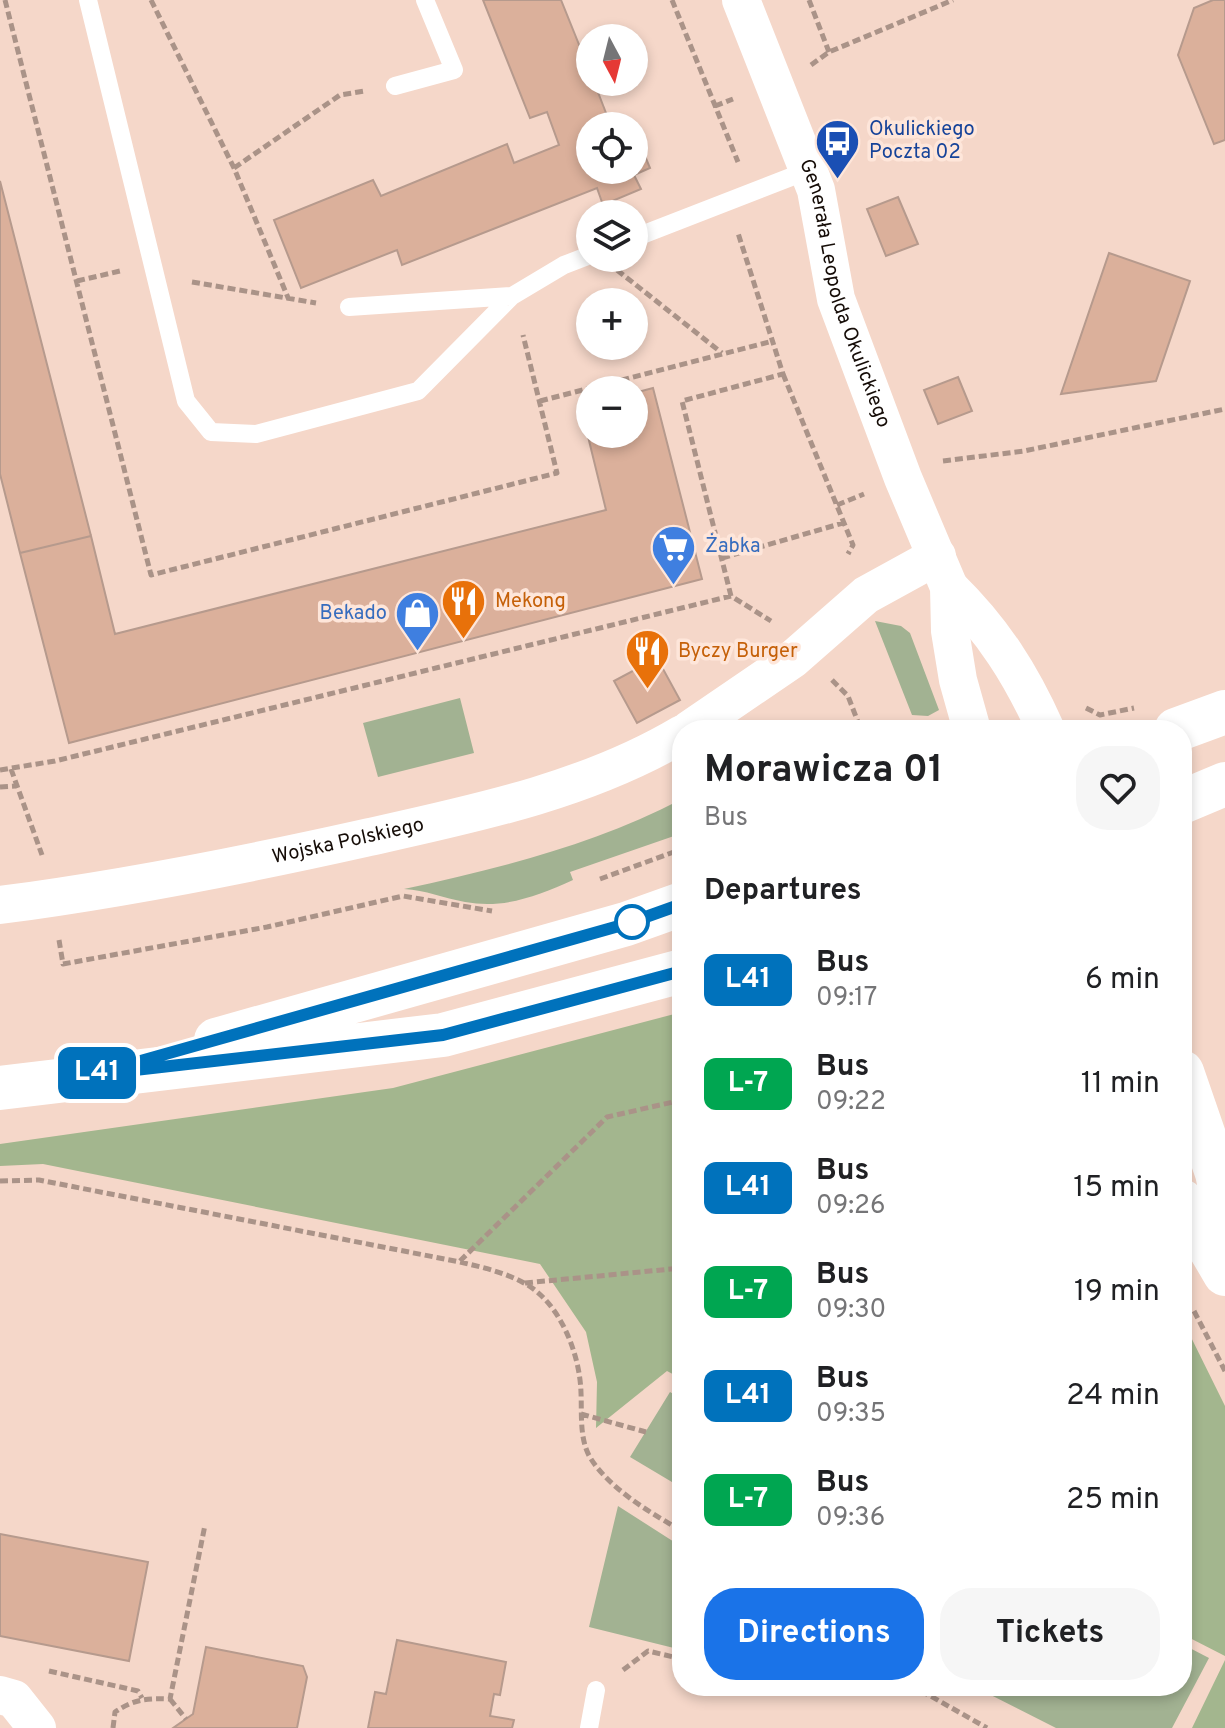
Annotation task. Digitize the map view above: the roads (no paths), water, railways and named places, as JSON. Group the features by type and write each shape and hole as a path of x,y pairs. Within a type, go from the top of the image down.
{"main road":[{"path":"1172,720 1225,712"},
{"path":"1192,798 1225,784"},
{"path":"91,1075 626,924 672,908"},
{"path":"0,1088 443,1035 672,974"},
{"path":"1192,1101 1217,1173 1225,1211"},
{"path":"1192,1218 1225,1274"}],"street":[{"name":"Generała Leopolda Okulickiego","path":"741,0 816,190 836,299 903,478 943,572 958,680 969,720"},
{"name":"Generała Leopolda Okulickiego","path":"943,572 986,623 1021,679 1041,720"},
{"path":"704,720 793,659 875,588 943,572"},
{"name":"Wojska Polskiego","path":"0,905 261,861 480,812 608,771 672,739"},
{"path":"0,1695 14,1699 37,1728"}],"lane":[{"path":"88,0 186,401 211,432 256,434 418,391 512,296 576,260"},
{"path":"395,86 454,70 425,0"},
{"path":"648,232 809,170"},
{"path":"349,307 512,296"},
{"path":"589,1728 596,1690"}],"place":[{"name":"Okulickiego Poczta 02","path":"838,181"},
{"name":"Żabka","path":"674,586"},
{"name":"Mekong","path":"464,641"},
{"name":"Bekado","path":"418,653"},
{"name":"Byczy Burger","path":"647,691"}]}
